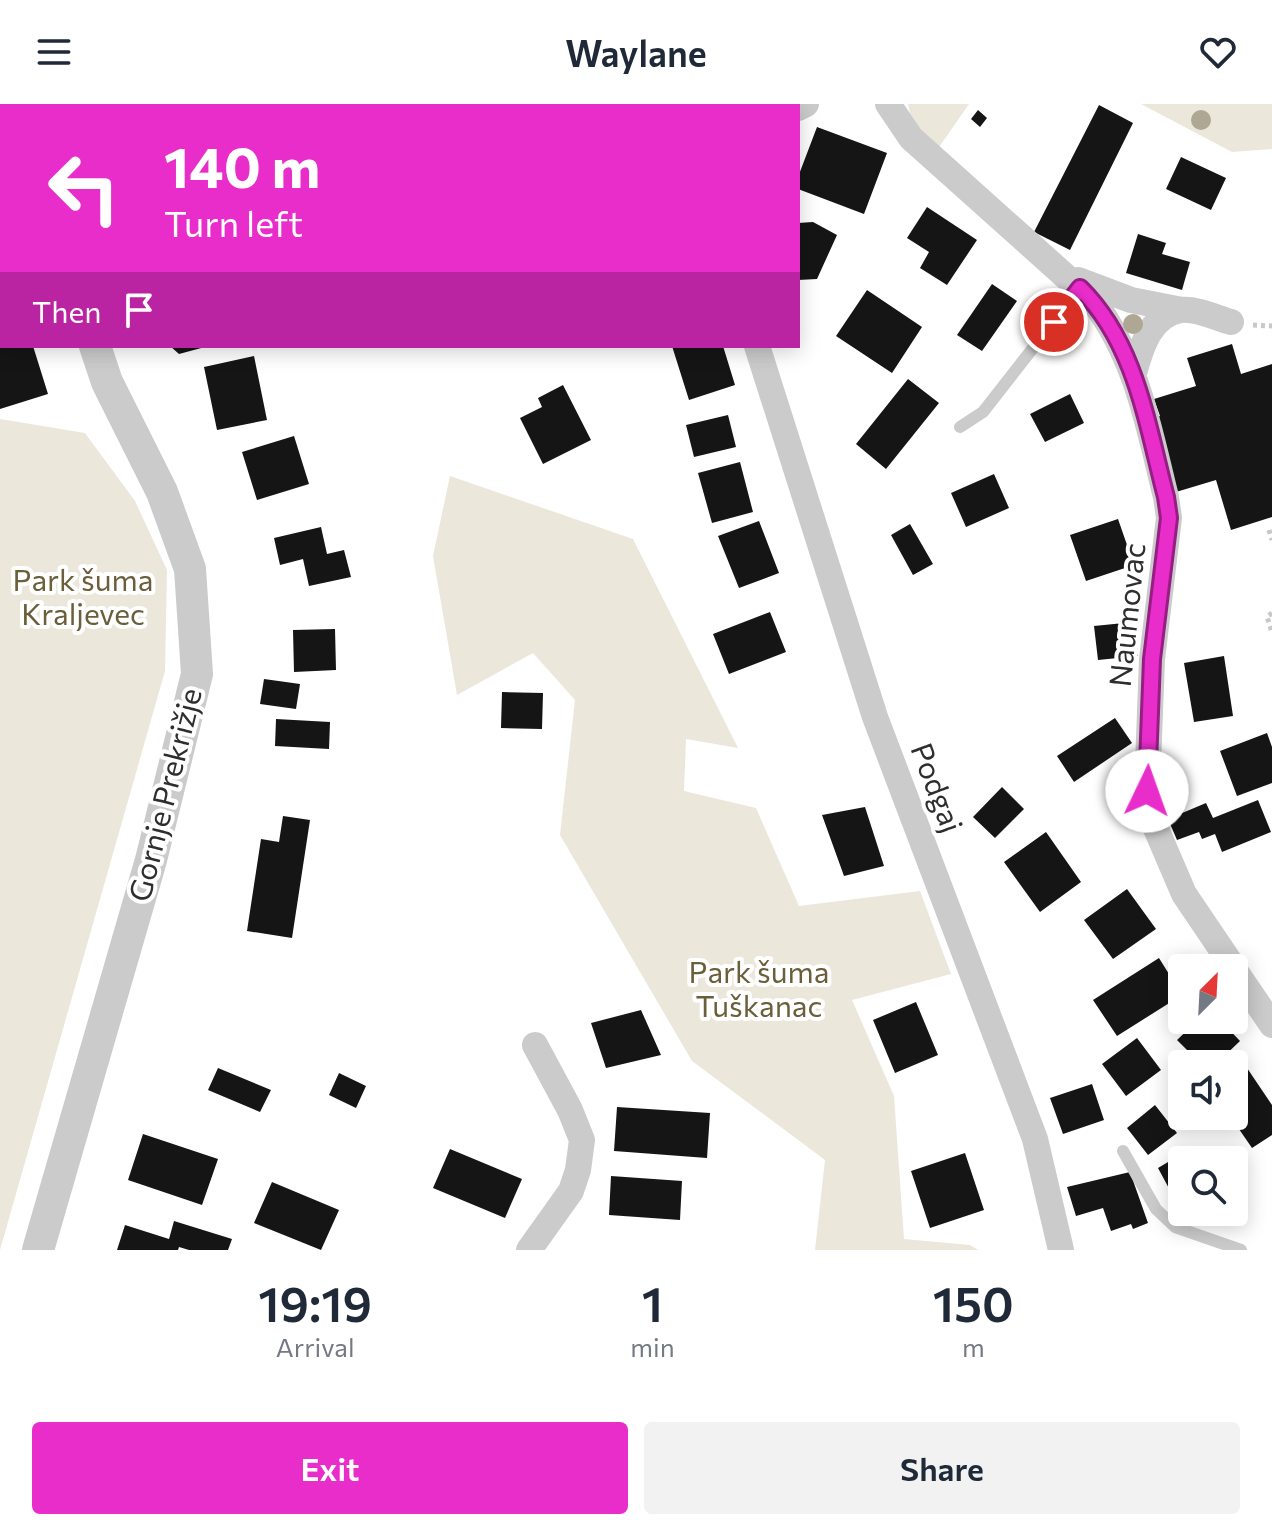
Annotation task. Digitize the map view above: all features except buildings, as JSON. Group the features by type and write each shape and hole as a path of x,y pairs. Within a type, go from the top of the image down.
{"street":[{"name":"Naumovac","path":"888,104 911,138 1073,282 1107,319 1134,373 1169,518 1152,659 1147,791 1154,824 1184,894 1225,954"},
{"name":"Naumovac","path":"1073,282 1131,300 1231,322"},
{"path":"1134,373 1145,338 1155,324 1182,310"},
{"name":"Gornje Prekrižje","path":"38,1250 151,860 197,674 190,569 162,492 107,382 96,348"},
{"name":"Podgaj","path":"758,348 875,717 1035,1139 1061,1250"},
{"name":"Naumovac","path":"1248,989 1272,1025"},
{"path":"529,1250 571,1191 578,1170 582,1140 570,1110 535,1045"}],"lane":[{"path":"960,427 983,412 1073,282"},
{"path":"1123,1151 1156,1209 1175,1227 1241,1250"}],"path":[{"path":"1269,530 1272,540"},
{"path":"1272,613 1267,617 1272,632"}],"green space":[{"path":"908,104 969,104 937,150 911,118"},
{"path":"1141,104 1272,104 1272,149 1232,152"},
{"name":"Park šuma Kraljevec","path":"0,419 85,433 135,501 167,570 165,671 0,1250"},
{"name":"Park šuma Tuškanac","path":"450,476 633,539 738,748 686,739 684,791 756,808 799,906 920,891 951,974 852,1000 894,1096 904,1239 970,1245 978,1250 815,1250 825,1160 692,1061 560,835 575,700 533,653 457,695 433,556"}],"route":[{"path":"1054,322 1080,288 1107,319 1134,373 1166,497 1169,518 1152,659 1147,791"}]}
